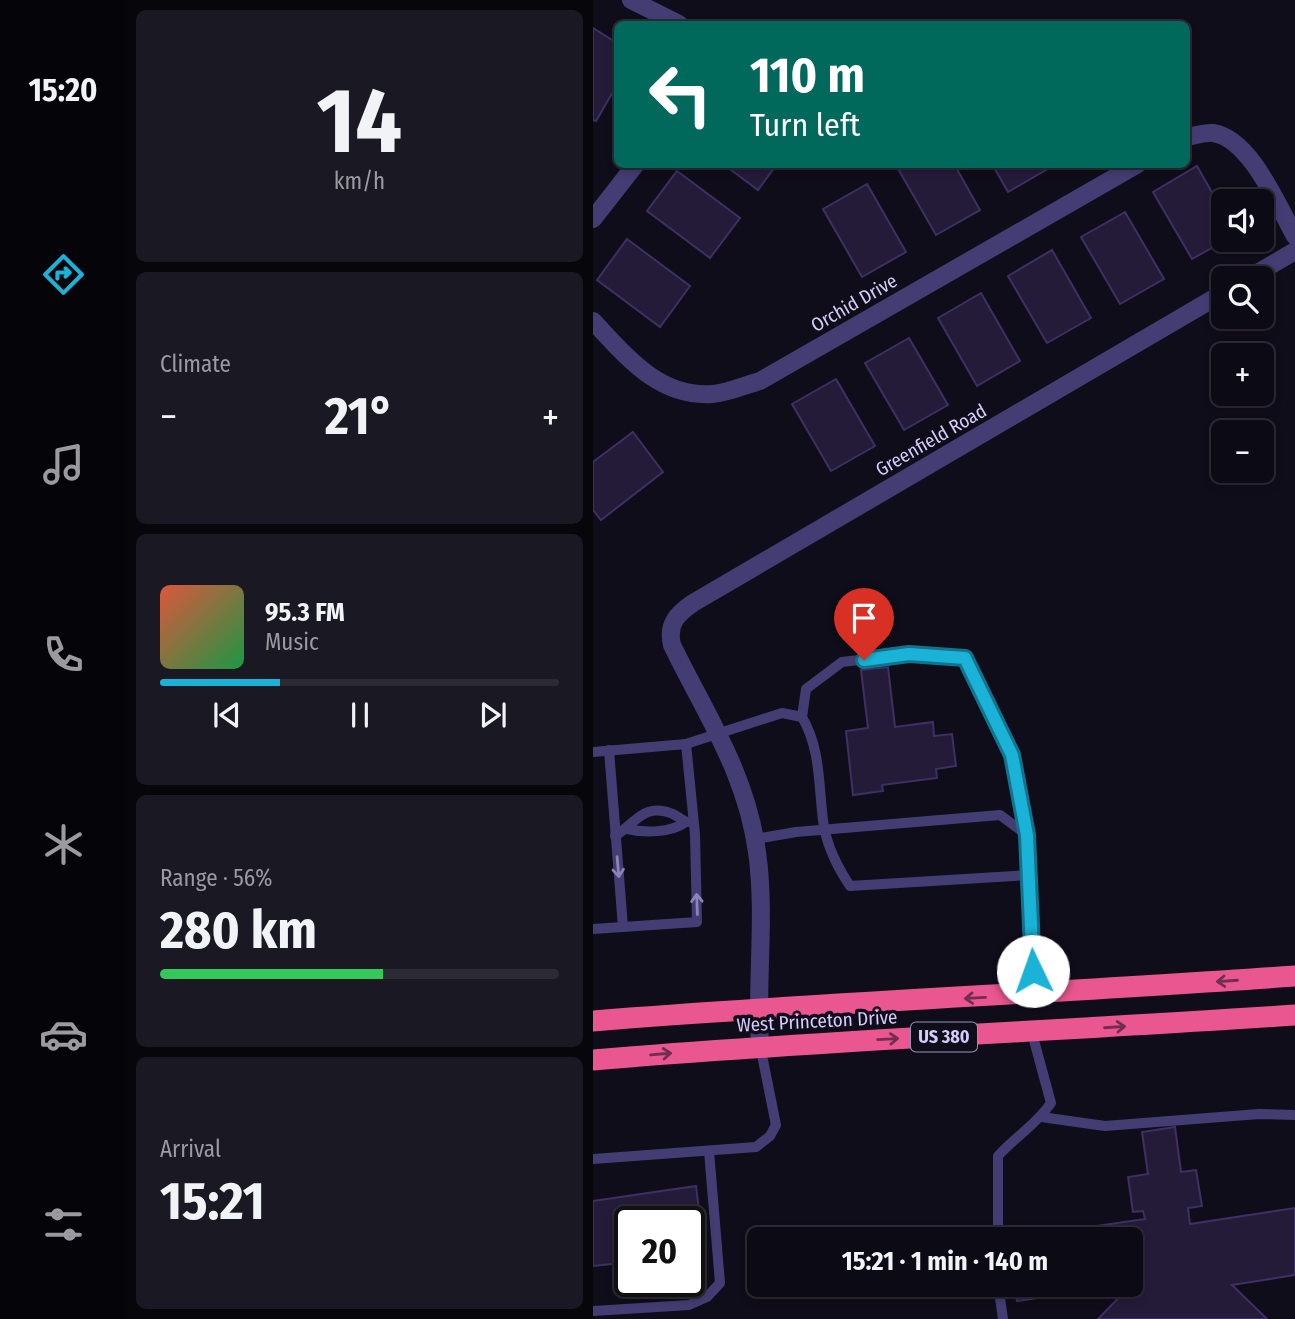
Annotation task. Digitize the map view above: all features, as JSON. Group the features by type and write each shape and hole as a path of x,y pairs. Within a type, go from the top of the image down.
{"highway":[{"name":"West Princeton Drive","path":"593,1021 757,1008 1034,995 1295,976"},
{"name":"West Princeton Drive","path":"593,1060 760,1045 1032,1032 1295,1015"}],"street":[{"path":"631,0 673,21"},
{"path":"1190,136 1213,132 1235,142 1251,159 1295,236"},
{"path":"593,219 633,168"},
{"name":"Orchid Drive","path":"593,321 641,372 677,392 714,394 760,381 1131,168"},
{"path":"1269,266 1295,251"},
{"name":"Greenfield Road","path":"719,731 678,657 669,631 680,612 1211,300"},
{"path":"719,731 741,785 755,839 760,880 757,1008 760,1045"}],"lane":[{"path":"1029,875 850,886 837,866 824,829 815,738 802,717 806,689 842,662 909,654 965,658 1012,755 1027,835 1029,875 1034,995"},
{"path":"593,752 686,744 719,731 782,713 802,717"},
{"path":"593,929 697,922 686,744"},
{"path":"609,750 623,927"},
{"path":"615,836 627,829 640,814 653,811 674,814 690,822"},
{"path":"755,839 824,829 1000,815 1027,835"},
{"path":"627,829 640,832 674,831 690,822"},
{"path":"998,1227 998,1156 1014,1138 1036,1124 1051,1103 1032,1032"},
{"path":"593,1159 756,1147 770,1136 776,1125 760,1045"},
{"path":"1042,1116 1105,1126 1259,1114 1295,1115"},
{"path":"593,1311 689,1305 707,1297 720,1283 709,1151"},
{"path":"1000,1297 1003,1319"}],"building":[{"path":"593,28 614,41 614,90 596,121 593,120"},
{"path":"1197,166 1211,191 1211,248 1192,259 1153,192"},
{"path":"728,168 774,168 758,190"},
{"path":"898,168 956,168 980,210 936,235"},
{"path":"994,168 1049,168 1008,192"},
{"path":"677,171 740,218 710,258 647,211"},
{"path":"867,184 906,252 862,277 823,209"},
{"path":"1125,212 1164,279 1120,304 1081,237"},
{"path":"627,239 690,286 660,327 597,280"},
{"path":"1052,250 1091,318 1047,343 1008,276"},
{"path":"981,293 1020,361 977,386 938,318"},
{"path":"909,338 948,405 904,430 865,363"},
{"path":"836,379 875,446 831,471 792,404"},
{"path":"633,432 663,472 601,520 593,510 593,462"},
{"path":"888,667 895,727 933,722 934,736 952,734 956,766 936,769 937,778 882,785 883,791 853,795 846,731 868,728 861,670"},
{"path":"1175,1127 1181,1172 1196,1170 1202,1206 1188,1208 1190,1224 1295,1208 1295,1275 1232,1285 1267,1319 1098,1319 1119,1297 1143,1297 1143,1227 1090,1227 1145,1219 1143,1211 1133,1212 1128,1177 1148,1174 1142,1132"},
{"path":"696,1186 698,1206 614,1206 614,1264 593,1266 593,1201"},
{"path":"1016,1297 1044,1297 1017,1301"}],"route":[{"path":"864,660 909,654 965,658 1012,755 1027,835 1033,971"}]}
